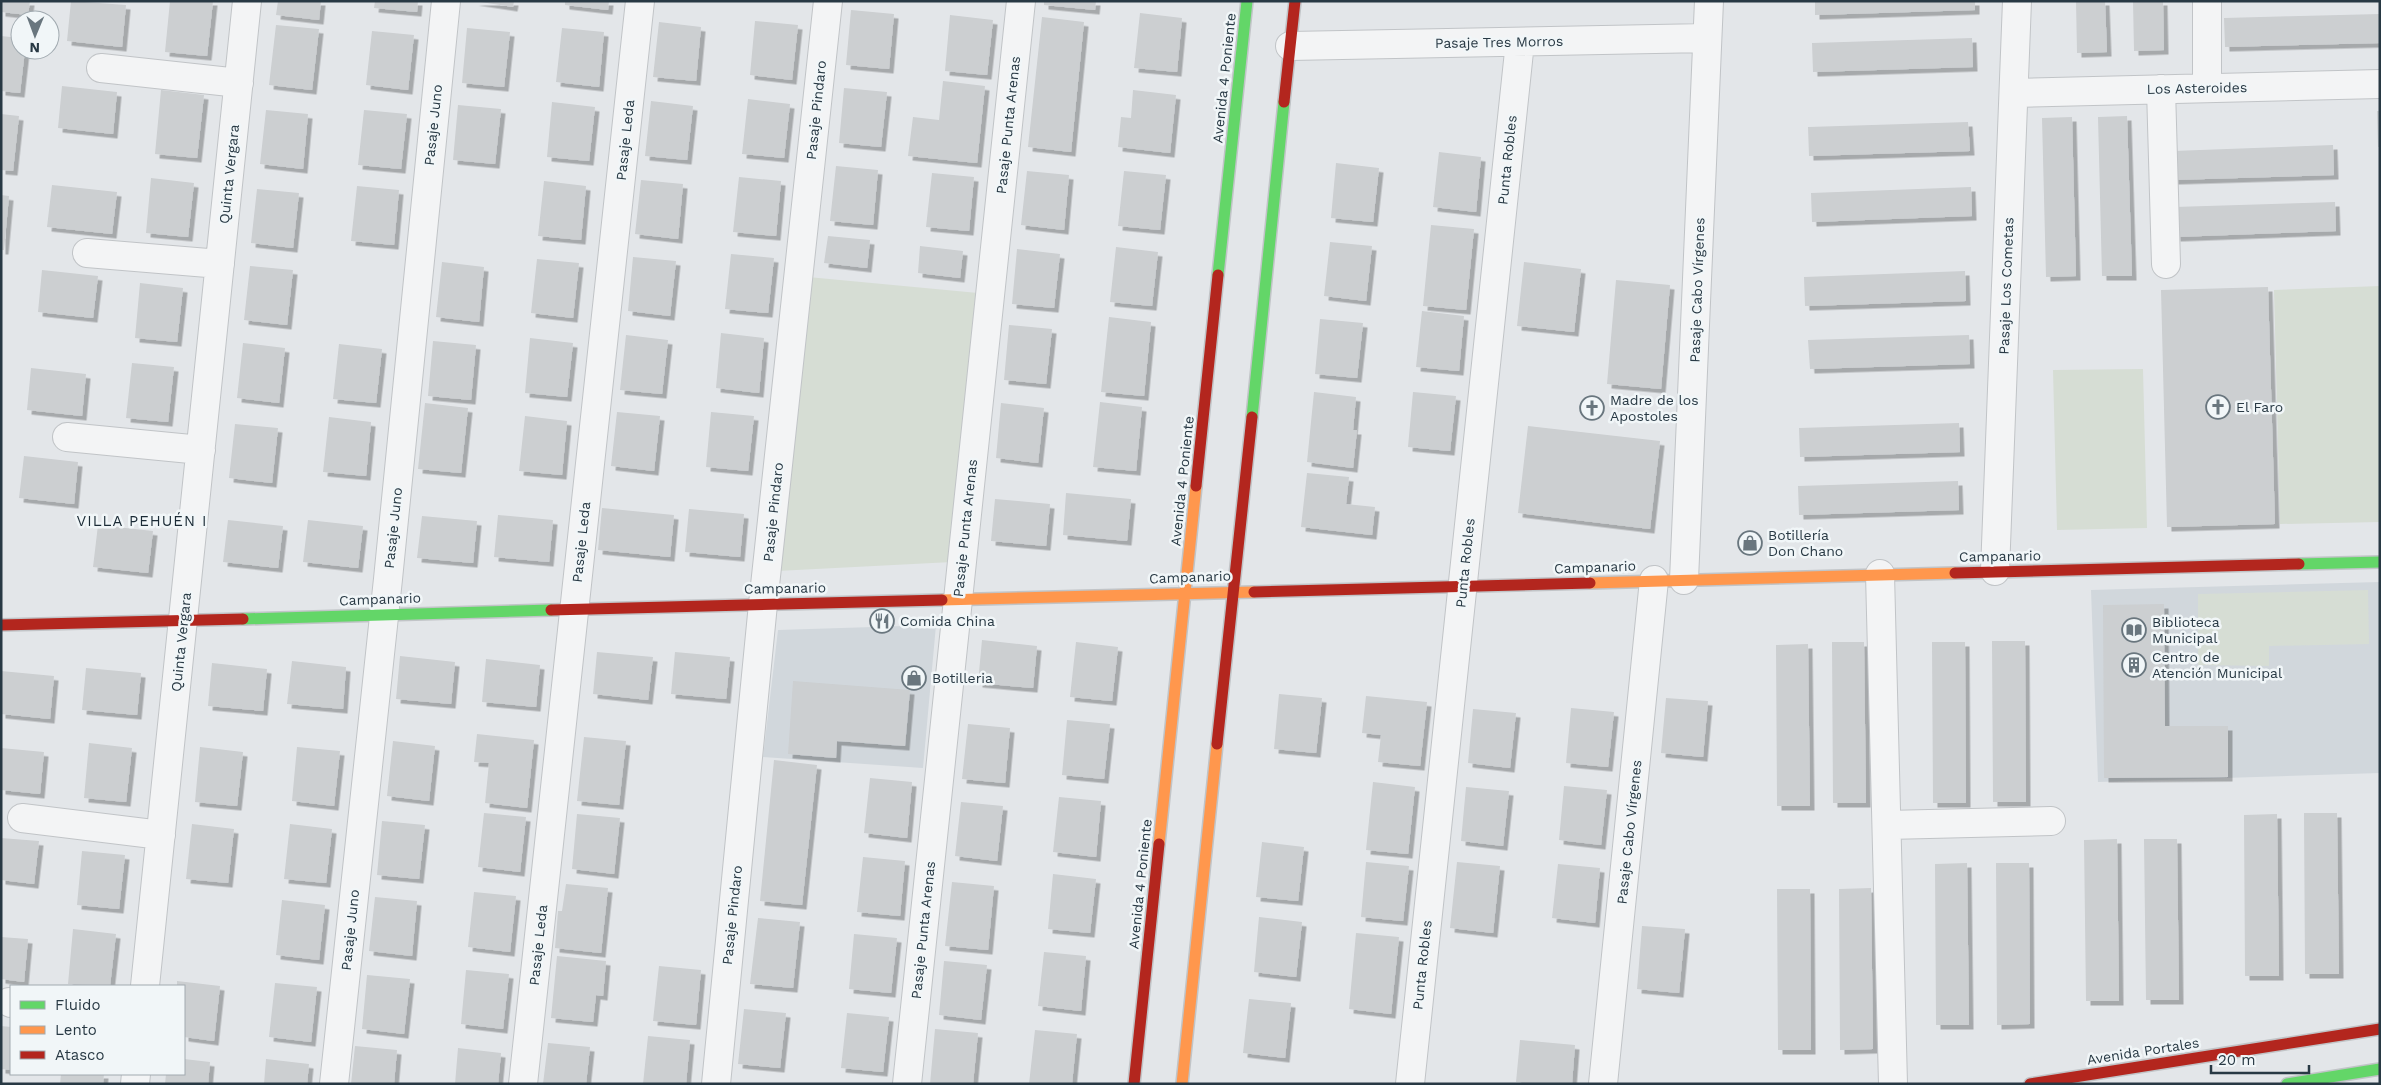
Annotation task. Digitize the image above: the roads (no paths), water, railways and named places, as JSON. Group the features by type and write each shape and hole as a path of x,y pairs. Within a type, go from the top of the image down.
{"street":[{"name":"Quinta Vergara","path":"146,985 247,1"},
{"name":"Pasaje Juno","path":"334,1084 446,1"},
{"name":"Pasaje Leda","path":"523,1084 640,1"},
{"name":"Pasaje Pindaro","path":"716,1084 763,604 828,1"},
{"name":"Pasaje Punta Arenas","path":"907,1084 1021,1"},
{"name":"Avenida 4 Poniente","path":"1134,1084 1247,1"},
{"path":"1182,1084 1295,1"},
{"name":"Pasaje Cabo Vírgenes","path":"1684,580 1709,1"},
{"name":"Pasaje Los Cometas","path":"1996,571 2017,1"},
{"path":"2207,1 2207,87"},
{"name":"Pasaje Tres Morros","path":"1290,46 1707,38"},
{"name":"Punta Robles","path":"1410,1084 1520,42"},
{"path":"101,68 239,83"},
{"name":"Los Asteroides","path":"2014,92 2380,84"},
{"path":"2162,89 2166,264"},
{"path":"87,253 220,264"},
{"path":"67,438 201,450"},
{"name":"Campanario","path":"1,625 958,598 2380,562"},
{"path":"1880,574 1893,1084"},
{"name":"Pasaje Cabo Vírgenes","path":"1603,1084 1654,580"},
{"path":"22,818 161,835"},
{"path":"1887,825 2051,821"},
{"name":"Avenida Portales","path":"2030,1084 2380,1029"},
{"path":"2287,1084 2380,1069"}],"place":[{"name":"El Faro","path":"2218,407"},
{"name":"Madre de los Apostoles","path":"1592,408"},
{"name":"Botillería Don Chano","path":"1750,543"},
{"name":"Comida China","path":"882,621"},
{"name":"Biblioteca Municipal","path":"2134,630"},
{"name":"Centro de Atención Municipal","path":"2134,665"},
{"name":"Botilleria","path":"914,678"}],"district":[{"name":"VILLA PEHUÉN I","path":"142,521"}]}
